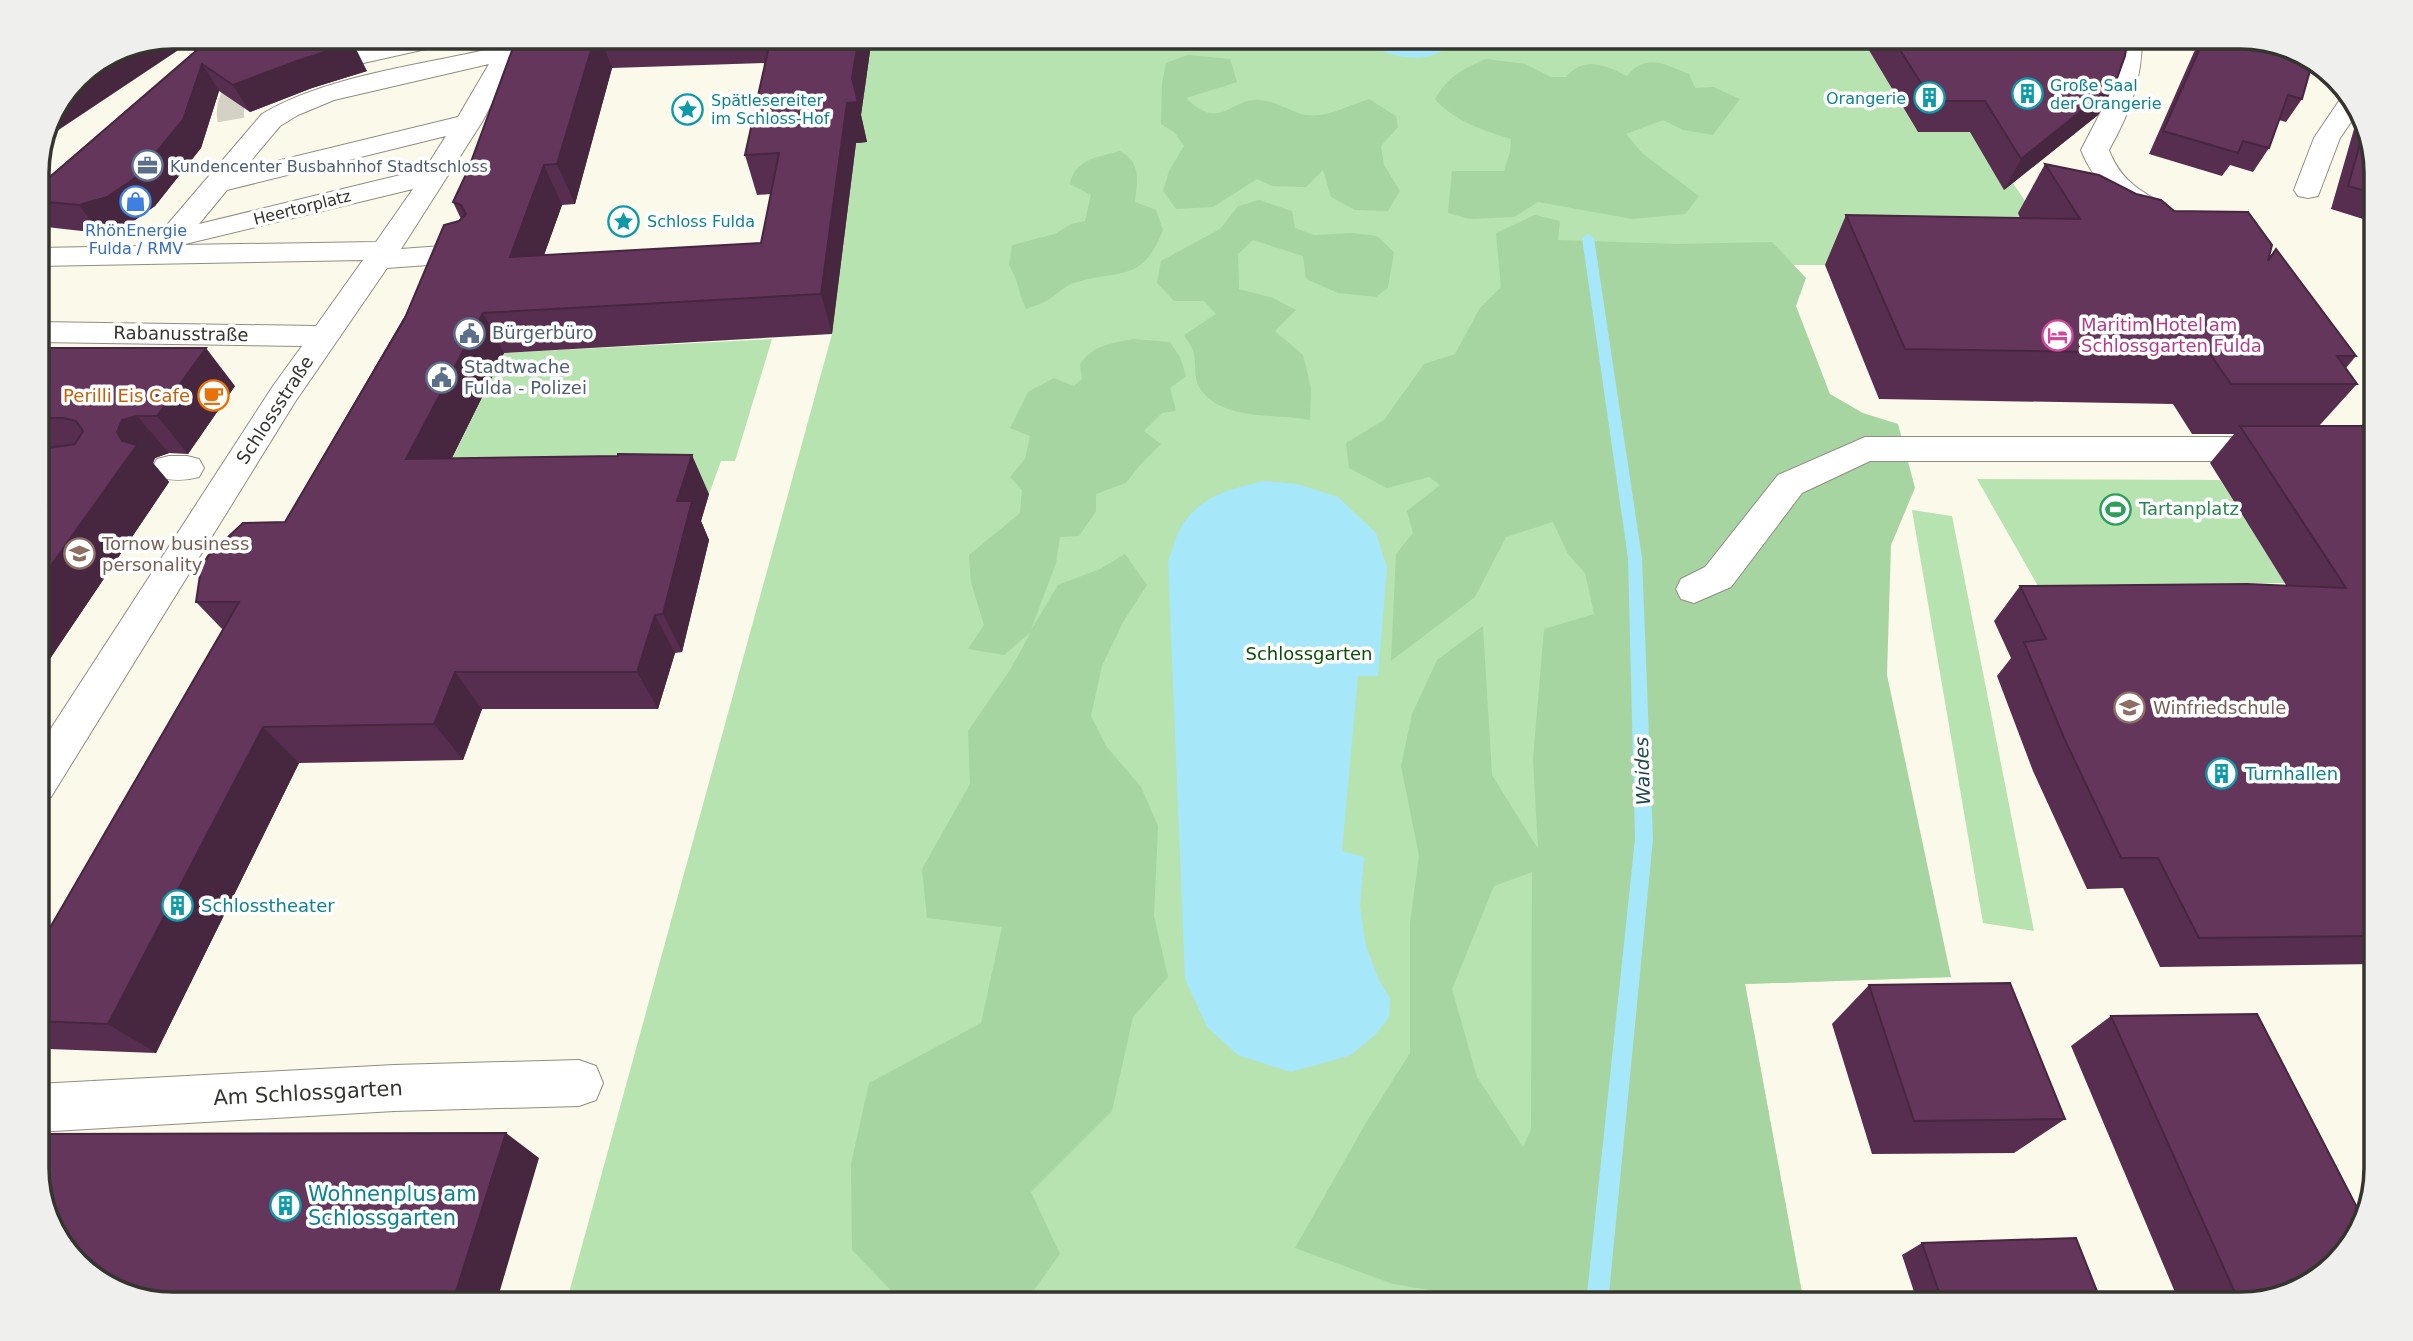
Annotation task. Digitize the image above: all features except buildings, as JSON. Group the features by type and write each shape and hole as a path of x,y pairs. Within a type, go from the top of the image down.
{"street":[{"path":"350,58 392,49"},
{"path":"163,247 271,120 289,109 326,94 494,49"},
{"name":"Schlossstraße","path":"49,766 284,394 435,175 510,49"},
{"path":"2129,49 2128,76 2123,98 2086,160 2100,167 2109,180 2133,198 2176,223"},
{"path":"261,131 490,87"},
{"path":"240,157 490,87"},
{"path":"2308,190 2328,138 2346,110"},
{"path":"217,184 469,122"},
{"name":"Heertorplatz","path":"192,213 452,148"},
{"name":"Heertorplatz","path":"163,247 435,175"},
{"name":"Heertorplatz","path":"49,256 163,247 382,255 469,253"},
{"name":"Rabanusstraße","path":"49,332 325,336"},
{"path":"1694,589 1718,577 1790,484 1865,449 2307,449"},
{"name":"Am Schlossgarten","path":"49,1107 394,1088 579,1083"}],"green space":[{"name":"Schlossgarten","path":"870,49 1868,49 1916,129 1924,132 1978,132 2034,214 2042,255 1825,265 1747,265 1951,977 1745,984 1802,1292 569,1292 832,334 856,143 867,141 861,118"},
{"path":"1188,55 1230,59 1237,82 1186,98 1208,113 1225,111 1250,100 1260,100 1301,114 1314,115 1330,113 1369,99 1396,116 1398,127 1381,146 1384,165 1400,191 1388,211 1355,210 1331,197 1323,170 1306,187 1272,186 1257,179 1213,207 1176,209 1163,191 1169,171 1184,146 1175,133 1161,124 1162,84 1166,63"},
{"path":"1486,59 1525,64 1551,77 1566,77 1580,66 1595,64 1627,76 1642,64 1664,64 1689,74 1695,88 1713,87 1740,99 1713,135 1683,130 1663,120 1626,134 1642,153 1699,196 1685,214 1632,219 1538,202 1514,217 1470,219 1448,213 1452,171 1504,171 1511,139 1461,120 1435,100 1456,75"},
{"path":"1120,151 1135,167 1135,202 1156,210 1163,230 1155,247 1146,259 1128,272 1071,284 1048,300 1026,309 1009,265 1012,245 1055,234 1071,224 1085,221 1091,195 1070,184 1072,176 1089,160"},
{"path":"1259,200 1292,211 1295,228 1314,235 1353,233 1377,236 1394,252 1388,288 1376,297 1338,293 1306,279 1303,256 1253,240 1238,254 1239,289 1273,298 1296,310 1275,331 1303,355 1311,388 1310,420 1235,411 1209,398 1197,384 1193,352 1184,335 1216,314 1204,301 1174,301 1157,283 1161,261 1220,229 1238,206"},
{"path":"1535,215 1560,221 1558,240 1677,244 1772,242 1806,278 1796,306 1830,394 1863,413 1898,424 1915,488 1891,545 1887,675 1951,977 1745,984 1802,1292 1441,1292 1393,1284 1295,1248 1367,1121 1410,1053 1410,923 1419,856 1401,766 1412,714 1437,660 1483,626 1492,775 1538,849 1533,759 1544,629 1594,614 1585,573 1568,554 1553,522 1506,537 1475,597 1391,661 1396,554 1413,533 1407,511 1440,485 1429,477 1387,488 1349,468 1346,443 1384,420 1424,364 1455,354 1480,308 1501,287 1496,233","holes":["1532,872 1531,1130 1523,1147 1477,1077 1452,989 1494,886"]},
{"path":"772,339 735,461 721,461 709,494 433,498 504,353"},
{"path":"1134,339 1170,342 1180,357 1186,376 1170,388 1176,411 1162,413 1144,431 1161,444 1126,483 1096,494 1096,511 1079,536 1060,537 1056,563 1031,630 1058,585 1100,569 1125,554 1147,585 1123,622 1102,666 1091,716 1106,746 1141,787 1158,826 1154,916 1168,977 1133,1017 1112,1111 1031,1192 1060,1254 1033,1292 892,1292 852,1250 851,1164 869,1083 981,1023 1002,927 927,918 922,869 970,784 968,731 1010,670 1031,632 1004,655 968,649 984,625 971,582 969,555 1020,513 1022,490 1010,477 1025,459 1030,436 1010,428 1028,392 1054,378 1074,386 1082,379 1080,364 1085,358 1104,346"},
{"name":"Tartanplatz","path":"1977,479 2220,480 2285,583 2038,586"},
{"path":"1912,510 1952,516 2034,931 1983,923"}],"water":[{"path":"1381,49 1443,49 1425,57 1412,58"},
{"path":"1265,481 1297,484 1338,497 1376,533 1387,567 1378,676 1358,676 1342,851 1364,857 1360,907 1366,946 1379,980 1390,998 1389,1017 1376,1034 1351,1055 1291,1072 1238,1055 1207,1027 1185,979 1168,561 1181,528 1199,506 1230,490"}],"waterway":[{"name":"Waides","path":"1588,238 1635,558 1644,839 1598,1292"}],"tunnel":[{"path":"231,120 230,110 236,94 249,84 276,75"}],"place":[{"name":"Große Saal der Orangerie","path":"2027,94"},
{"name":"Orangerie","path":"1929,98"},
{"name":"Spätlesereiter im Schloss-Hof","path":"688,109"},
{"name":"Kundencenter Busbahnhof Stadtschloss","path":"147,166"},
{"name":"RhönEnergie Fulda / RMV","path":"136,201"},
{"name":"Schloss Fulda","path":"624,221"},
{"name":"Bürgerbüro","path":"469,333"},
{"name":"Maritim Hotel am Schlossgarten Fulda","path":"2058,335"},
{"name":"Stadtwache Fulda - Polizei","path":"441,377"},
{"name":"Perilli Eis Cafe","path":"213,396"},
{"name":"Tartanplatz","path":"2116,509"},
{"name":"Tornow business personality","path":"79,554"},
{"name":"Winfriedschule","path":"2130,708"},
{"name":"Turnhallen","path":"2222,774"},
{"name":"Schlosstheater","path":"178,906"},
{"name":"Wohnenplus am Schlossgarten","path":"285,1206"}]}
